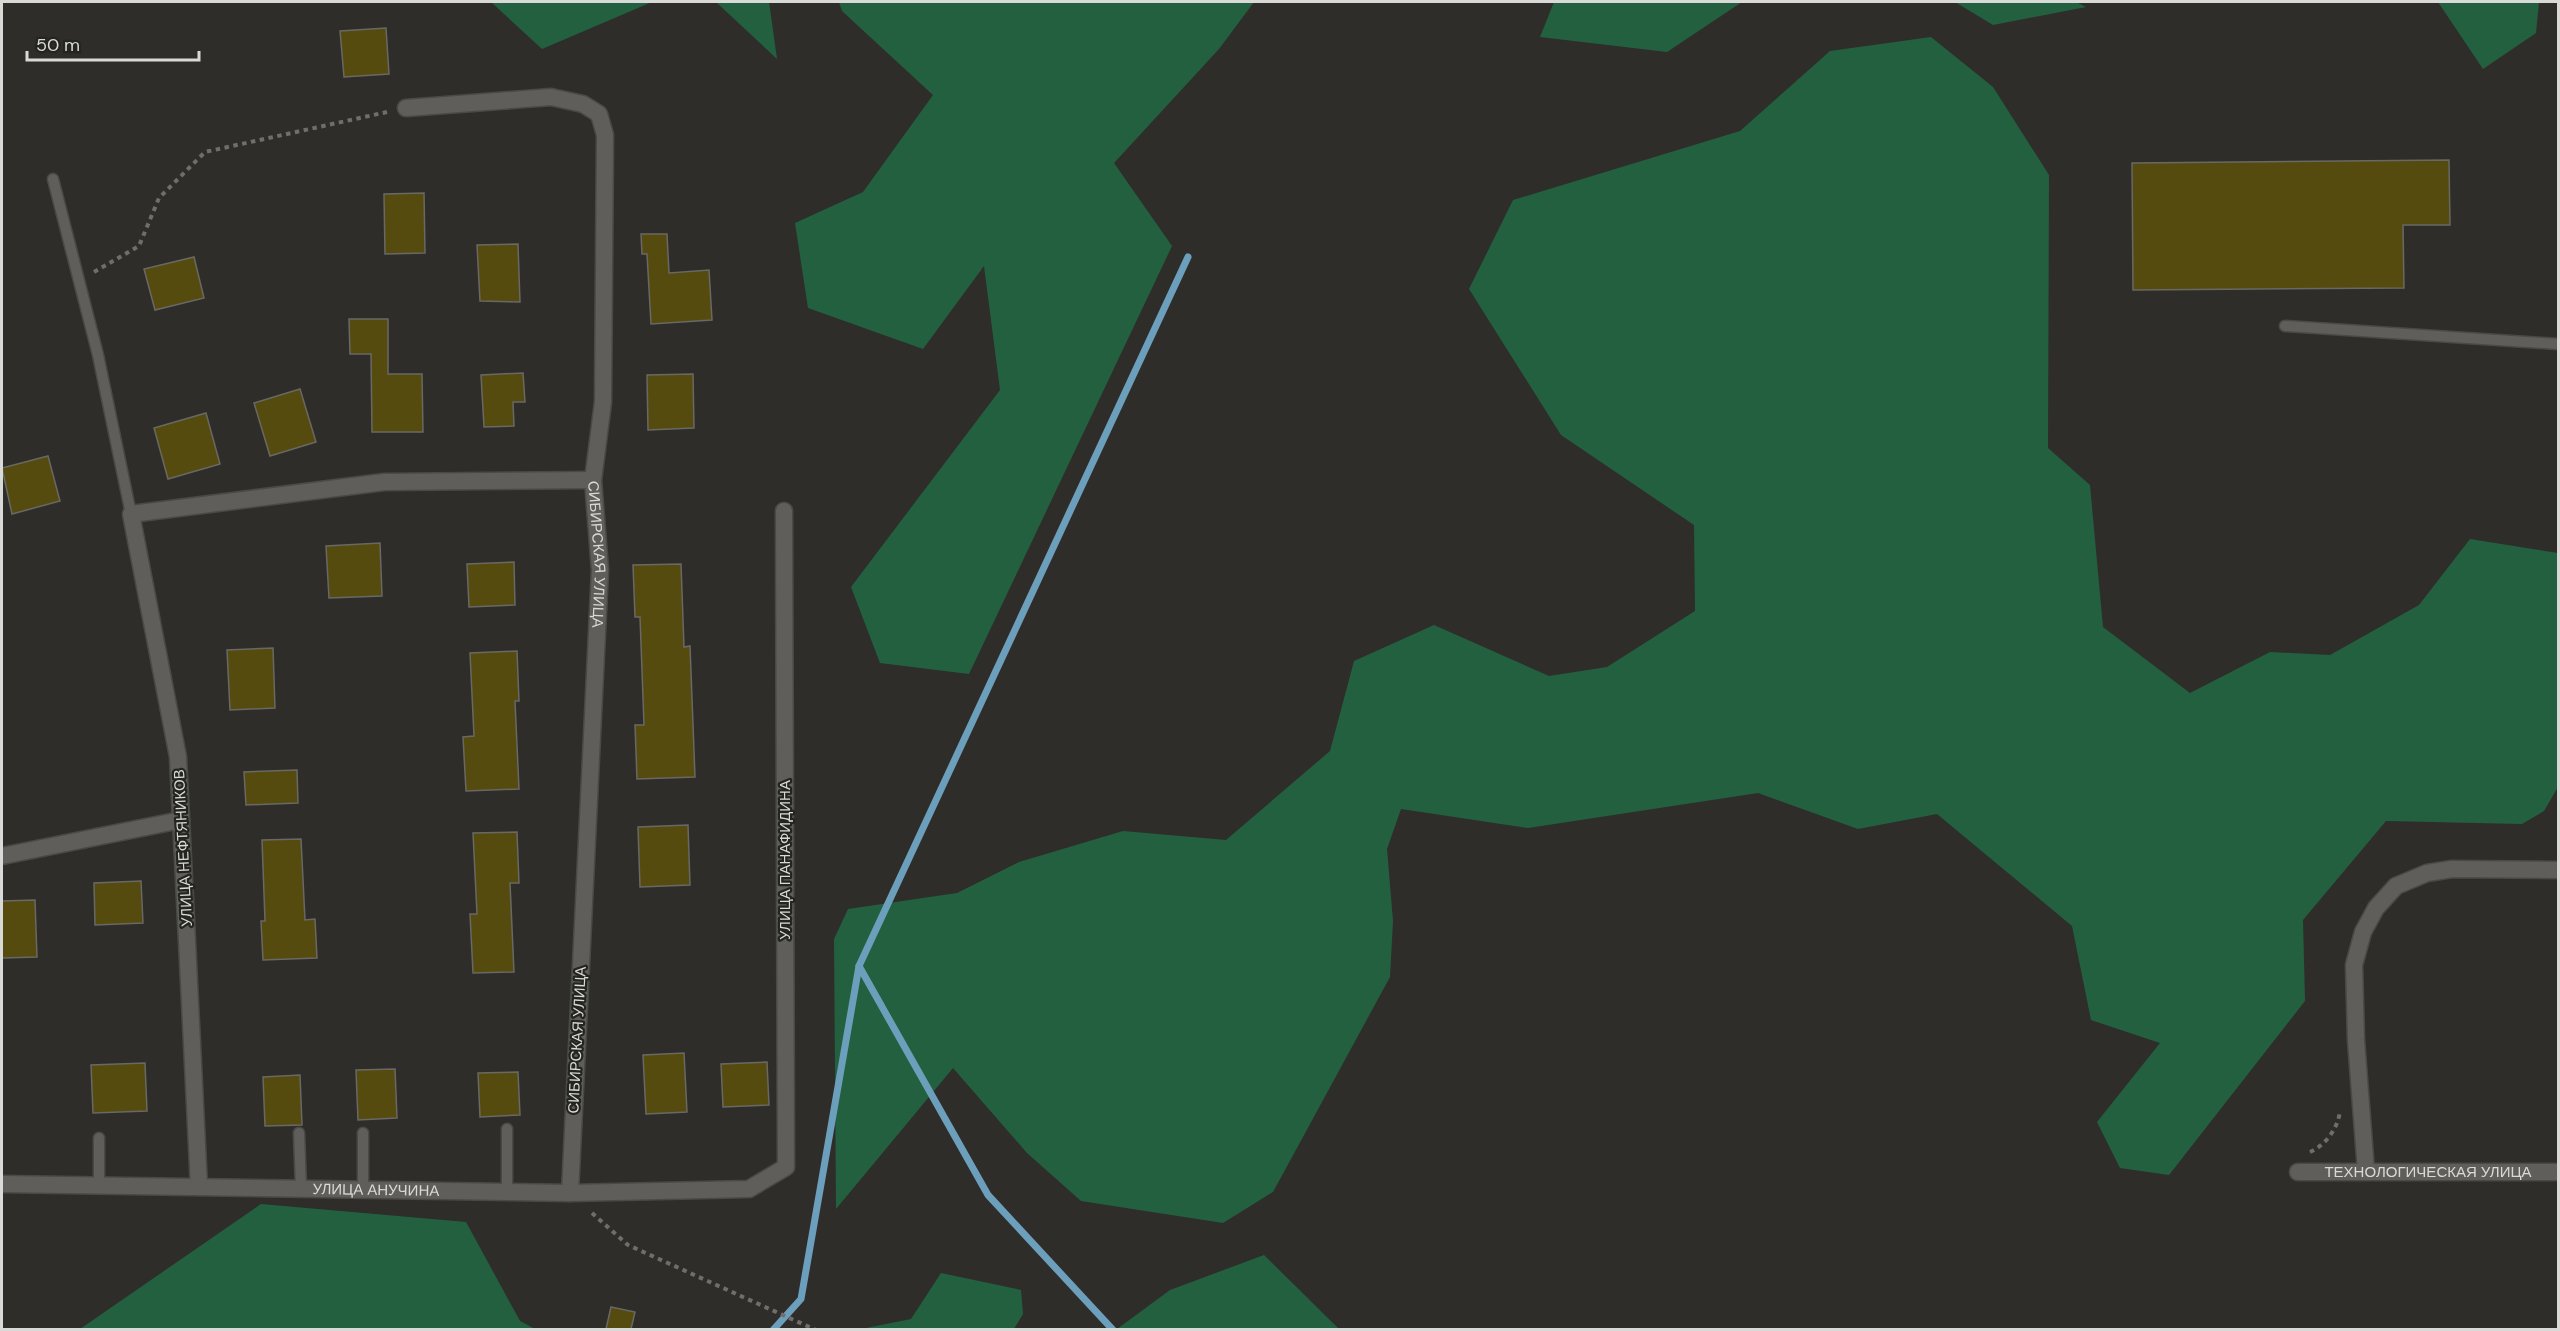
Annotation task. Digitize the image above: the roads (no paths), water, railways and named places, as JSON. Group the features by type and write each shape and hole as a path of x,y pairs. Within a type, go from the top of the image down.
{"street":[{"name":"СИБИРСКАЯ УЛИЦА","path":"406,108 551,97 583,104 599,114 605,135 603,402 594,480 600,570 570,1193"},
{"path":"130,513 384,482 594,480"},
{"name":"УЛИЦА ПАНАФИДИНА","path":"749,1189 786,1167 784,511"},
{"name":"УЛИЦА НЕФТЯНИКОВ","path":"130,513 178,757 199,1186"},
{"path":"2,856 181,820"},
{"path":"2366,1171 2356,1040 2354,965 2363,933 2376,908 2396,886 2427,873 2452,869 2559,870"},
{"name":"ТЕХНОЛОГИЧЕСКАЯ УЛИЦА","path":"2298,1172 2559,1172"},
{"name":"УЛИЦА АНУЧИНА","path":"2,1185 570,1193 749,1189"}],"lane":[{"path":"53,179 98,355 130,513"},
{"path":"2284,326 2559,344"},
{"path":"507,1130 507,1192"},
{"path":"299,1133 302,1188"},
{"path":"363,1133 363,1189"},
{"path":"99,1138 99,1185"}],"waterway":[{"path":"773,1330 801,1299 859,966 1188,257"},
{"path":"859,966 988,1195 1113,1330"}]}
